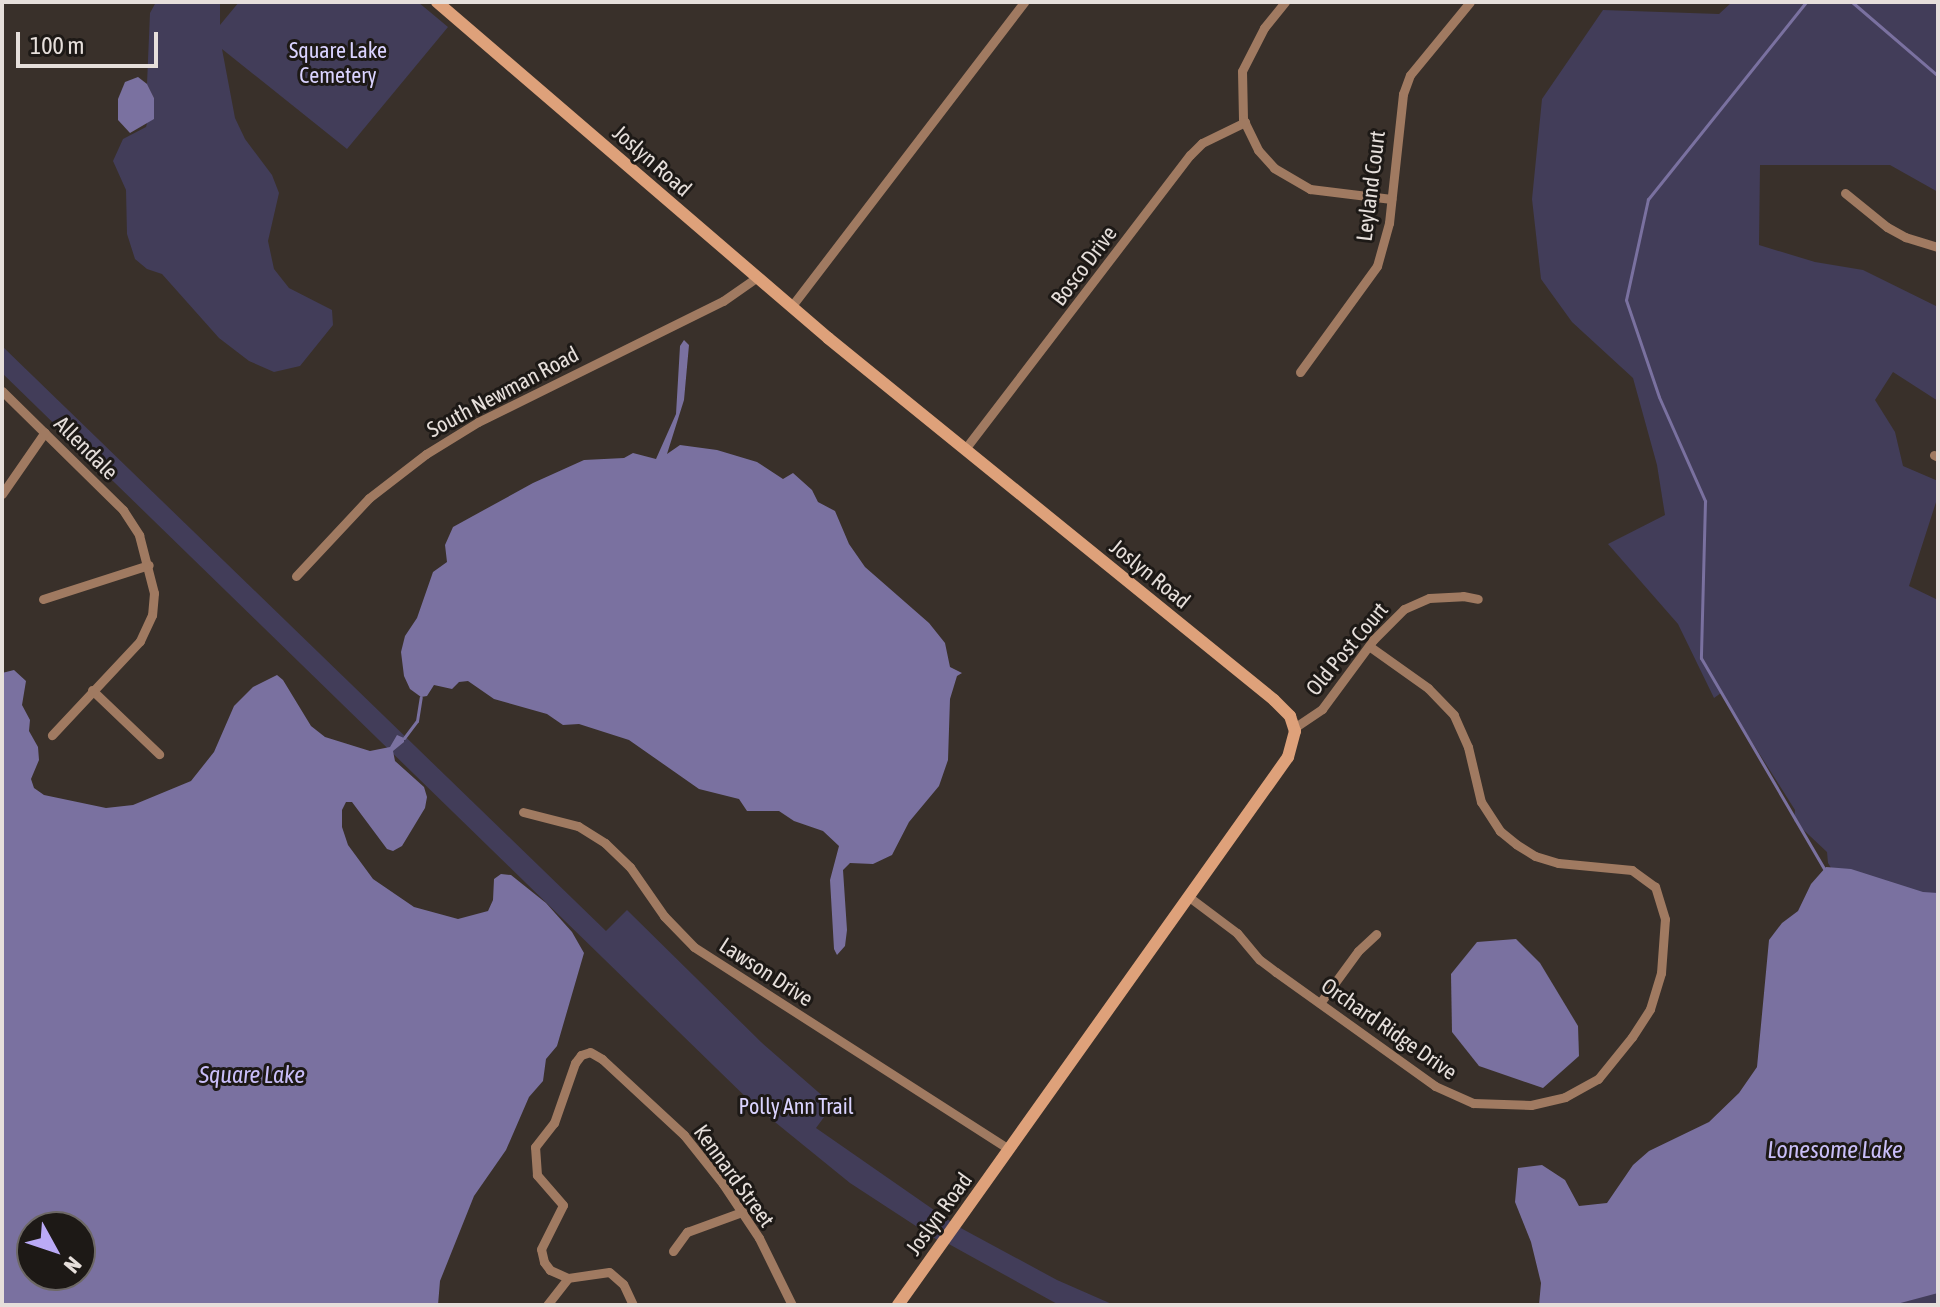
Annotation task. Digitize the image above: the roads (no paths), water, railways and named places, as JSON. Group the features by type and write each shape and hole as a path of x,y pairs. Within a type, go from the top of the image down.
{"street":[{"name":"Joslyn Road","path":"437,2 756,278 1290,716 1295,743 1288,757 898,1305"},
{"path":"791,307 1024,2"},
{"path":"1285,2 1264,28 1242,71 1245,122 1258,150 1274,168 1310,189 1391,199"},
{"name":"Leyland Court","path":"1300,372 1377,266 1387,235 1398,119 1410,75 1470,2"},
{"name":"Bosco Drive","path":"965,449 1190,155 1202,143 1245,122"},
{"path":"1845,193 1887,227 1938,247"},
{"name":"South Newman Road","path":"296,576 369,498 426,454 478,422 723,301 756,278"},
{"name":"Allendale","path":"2,391 123,510 139,535 149,565 153,601 146,632 52,735"},
{"path":"2,494 45,432"},
{"path":"43,599 149,565"},
{"name":"Old Post Court","path":"1294,728 1322,709 1369,646 1404,609 1429,598 1463,596 1478,599"},
{"name":"Orchard Ridge Drive","path":"1189,897 1237,933 1260,960 1454,1096 1497,1105 1549,1103 1585,1088 1613,1062 1650,1009 1661,973 1665,919 1655,887 1632,870 1567,864 1535,856 1500,831 1481,802 1468,747 1454,715 1428,688 1369,646"},
{"path":"92,690 159,754"},
{"name":"Lawson Drive","path":"523,812 578,826 605,843 630,867 664,916 694,947 1009,1149"},
{"path":"1320,1003 1358,951 1376,934"},
{"name":"Kennard Street","path":"568,1278 550,1270 544,1262 543,1240 559,1218 563,1205 537,1175 535,1147 554,1123 575,1063 581,1055 590,1052 602,1059 684,1135 759,1238 792,1305"},
{"path":"673,1251 687,1232 742,1212"},
{"path":"547,1305 568,1278 609,1272 623,1284 633,1305"}],"water":[{"path":"138,77 147,84 154,98 154,119 130,133 118,120 118,99 125,82"},
{"path":"684,340 689,345 684,400 667,454 680,445 717,450 757,462 783,479 793,473 812,490 818,502 835,511 849,544 865,567 929,623 945,643 950,667 962,673 957,676 950,699 948,760 939,786 909,822 892,855 873,864 850,863 843,870 847,930 845,946 837,955 834,949 830,880 839,846 823,831 794,821 779,811 747,811 739,799 699,789 629,740 579,724 563,725 547,714 494,699 468,681 459,682 452,689 434,685 427,696 421,697 410,689 404,676 401,652 405,636 417,618 433,572 447,562 445,545 453,527 533,483 584,460 624,458 633,453 656,459 676,414 680,346"},
{"name":"Square Lake","path":"14,670 26,681 22,705 30,720 29,731 38,747 39,760 31,779 34,788 44,795 106,808 133,805 191,781 214,752 234,706 253,687 277,675 311,726 325,737 370,751 390,747 397,735 404,738 404,742 393,751 395,761 424,787 427,797 425,808 402,846 393,851 387,849 352,802 346,802 342,810 342,827 348,845 373,879 414,907 458,919 488,911 493,900 494,879 501,874 511,875 546,903 572,932 584,953 557,1046 546,1059 543,1081 529,1097 506,1150 474,1196 440,1281 438,1305 2,1305 2,673"},
{"name":"Lonesome Lake","path":"1826,867 1851,869 1923,892 1938,893 1938,1293 1893,1305 1539,1305 1541,1283 1531,1242 1515,1202 1518,1168 1542,1165 1565,1180 1579,1206 1607,1203 1633,1165 1649,1151 1709,1122 1739,1093 1757,1067 1769,940 1782,923 1798,911 1811,884"},
{"path":"1516,939 1540,963 1578,1026 1579,1056 1543,1088 1479,1066 1452,1032 1451,974 1477,942"}],"waterway":[{"path":"1806,2 1648,199 1626,300 1659,397 1705,501 1701,658 1826,872"},
{"path":"1852,2 1938,76"},
{"path":"404,738 417,721 421,697"}],"park label":[{"name":"Square Lake Cemetery","path":"338,62"},
{"name":"Polly Ann Trail","path":"796,1107"}]}
